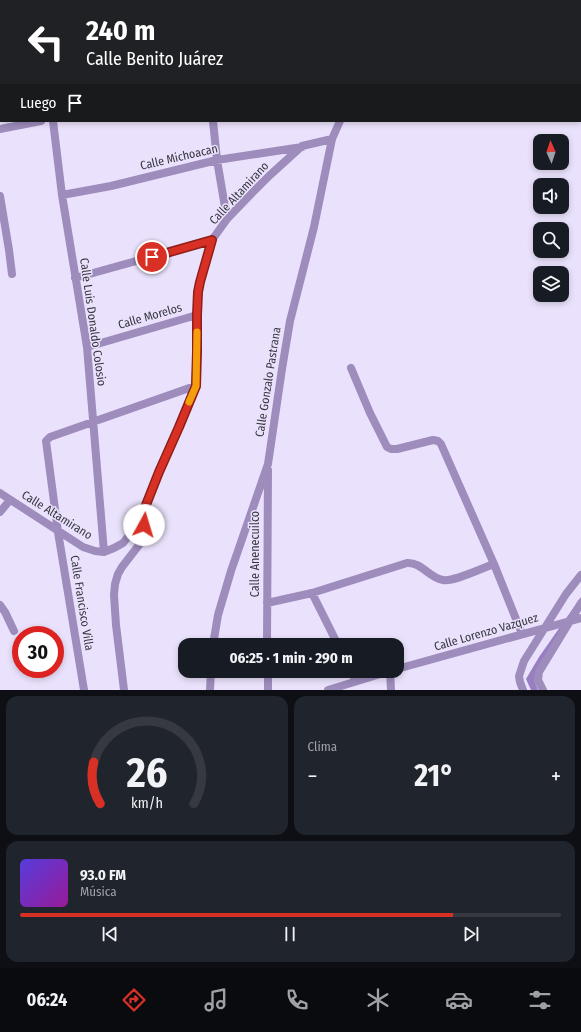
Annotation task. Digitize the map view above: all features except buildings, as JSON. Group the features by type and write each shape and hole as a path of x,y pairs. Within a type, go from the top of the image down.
{"street":[{"path":"0,129 36,122"},
{"name":"Calle Luis Donaldo Colosio","path":"53,122 62,195 87,347 104,552"},
{"path":"213,122 217,160 227,219"},
{"name":"Calle Gonzalo Pastrana","path":"214,638 218,615 231,571 268,464 290,321 314,227 332,139 340,122"},
{"name":"Calle Altamirano","path":"0,493 58,532 90,550 104,552 123,543 132,532 144,510 196,386 198,292 212,240 227,219 269,176 302,146 332,139"},
{"name":"Calle Michoacan","path":"62,195 111,186 217,160 302,146"},
{"path":"0,196 12,274"},
{"path":"75,278 212,240"},
{"name":"Calle Morelos","path":"87,347 197,315"},
{"path":"351,368 370,413 387,447 397,450 433,440 438,441 441,444 494,564 522,634"},
{"path":"93,422 196,386"},
{"name":"Calle Francisco Villa","path":"84,690 58,532 46,441 50,437 93,422"},
{"name":"Calle Anenecuilco","path":"267,638 268,464"},
{"path":"0,512 10,500"},
{"path":"124,690 116,625 114,595 115,584 122,567 140,545 143,530 144,510"},
{"path":"267,604 312,593 407,563 415,564 443,580 462,576 494,564"},
{"path":"523,690 519,676 524,661 549,627 566,594 581,575"},
{"path":"312,593 334,638"},
{"path":"543,690 538,680 539,672 581,602"},
{"path":"0,605 12,627"},
{"name":"Calle Lorenzo Vazquez","path":"404,667 581,618"},
{"path":"210,690 211,678"},
{"path":"268,678 268,690"},
{"path":"328,690 366,678"},
{"path":"390,678 391,690"}],"shaded area":[{"path":"581,597 581,601 534,680 538,690 531,690 526,679 539,657"}],"slow traffic":[{"path":"189,402 196,386 197,332"}],"route":[{"path":"144,525 144,510 196,386 198,292 212,240 152,257"}]}
